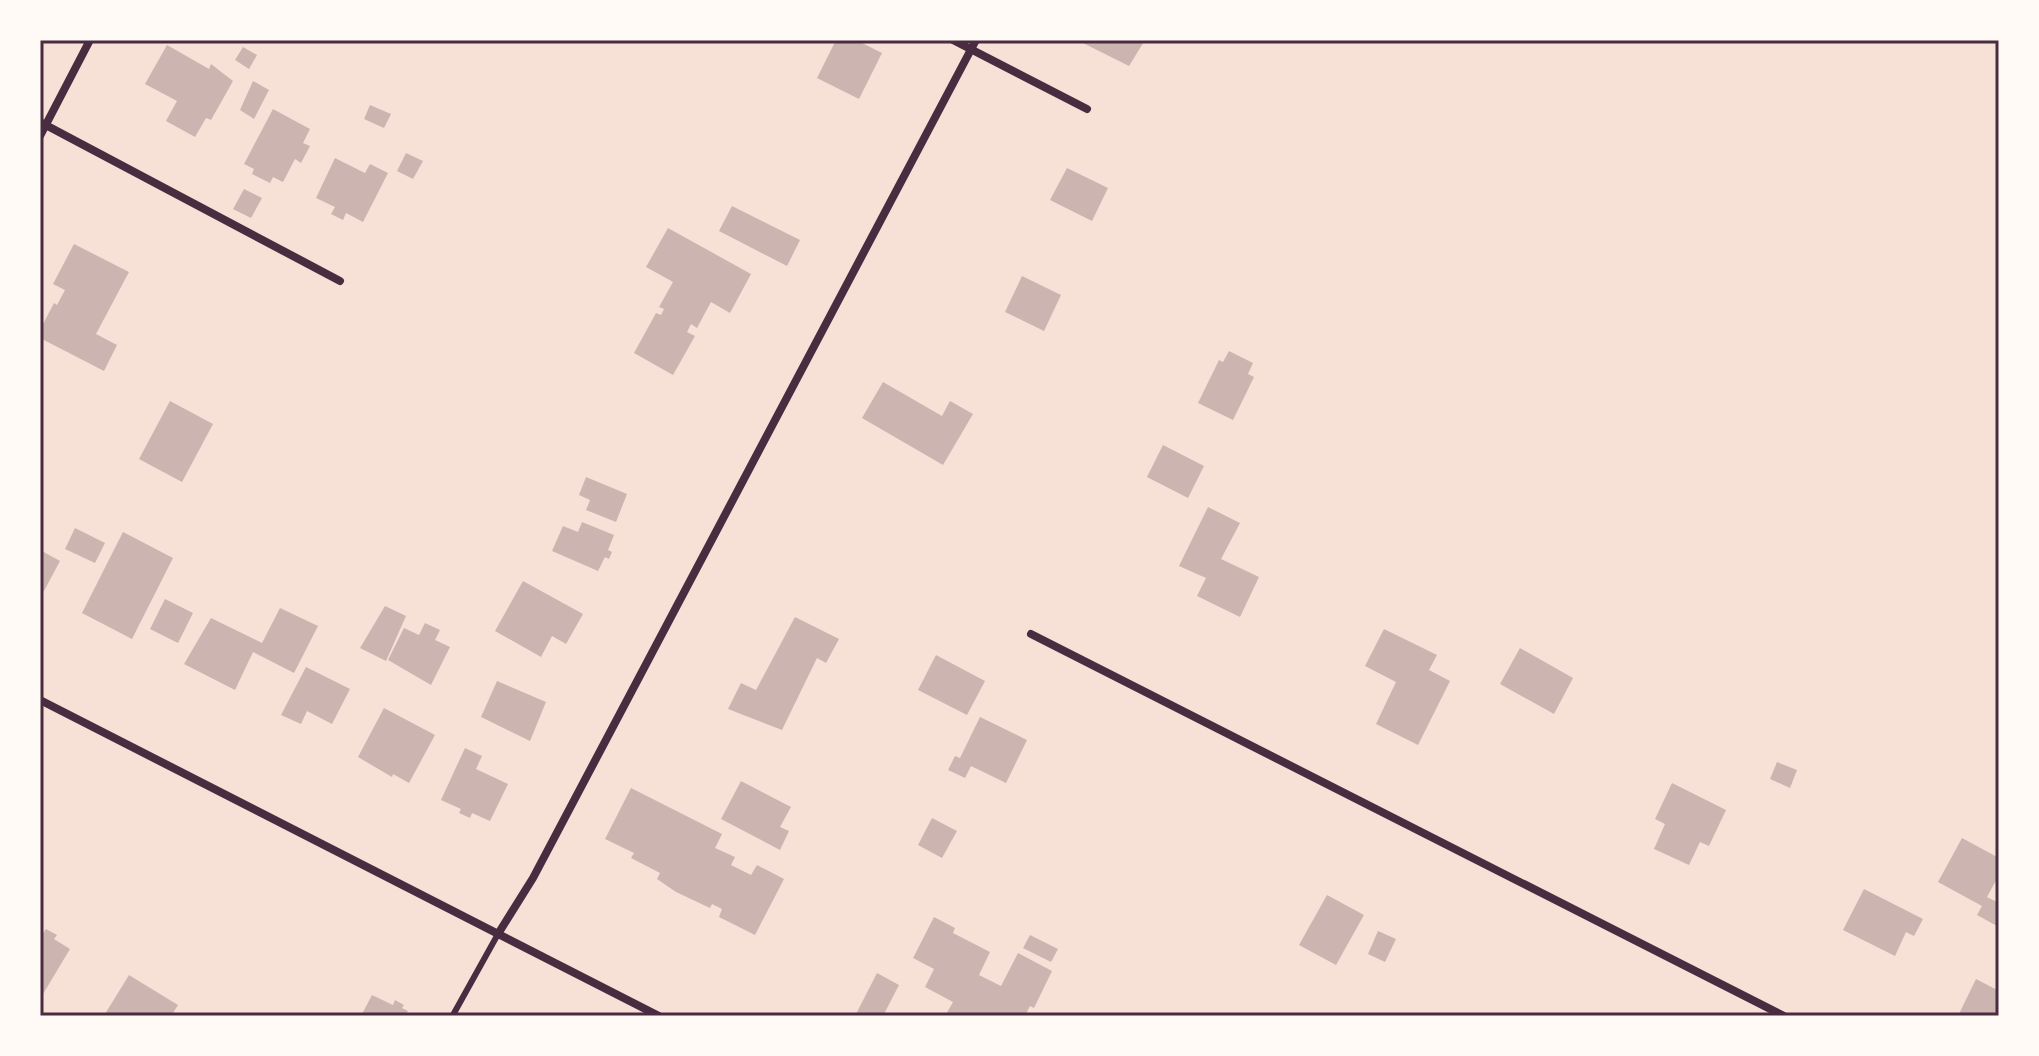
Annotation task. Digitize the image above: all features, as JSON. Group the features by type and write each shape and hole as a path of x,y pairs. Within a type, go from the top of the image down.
{"street":[{"path":"40,136 43,123 90,40"},
{"path":"953,40 1087,109"},
{"path":"498,934 533,878 976,40"},
{"path":"43,123 340,281"},
{"path":"1031,634 1784,1016"},
{"path":"40,700 659,1016"}],"lane":[{"path":"453,1015 498,934"}],"building":[{"path":"836,40 856,40 882,53 859,99 817,78"},
{"path":"1077,40 1145,40 1129,66"},
{"path":"167,45 209,69 211,64 233,81 211,120 206,118 195,137 166,121 177,101 145,84"},
{"path":"243,47 257,55 249,69 235,60"},
{"path":"253,81 269,90 254,119 240,110"},
{"path":"370,105 391,114 384,128 364,119"},
{"path":"273,109 310,129 303,143 310,146 301,163 295,159 283,182 273,177 270,183 252,174 254,169 244,164"},
{"path":"406,153 423,161 413,179 397,171"},
{"path":"335,158 365,173 370,164 388,173 363,222 346,213 343,220 331,214 335,207 316,198"},
{"path":"1067,168 1108,188 1092,221 1050,200"},
{"path":"244,189 262,198 251,218 233,209"},
{"path":"732,206 800,240 787,266 719,231"},
{"path":"668,228 751,274 730,313 711,302 697,328 691,324 687,332 695,336 673,375 634,353 656,313 661,315 664,309 659,307 673,282 646,267"},
{"path":"74,244 129,272 96,334 117,345 104,371 40,338 40,330 54,303 57,305 65,290 53,284"},
{"path":"1022,276 1061,295 1044,331 1005,312"},
{"path":"1229,351 1253,363 1248,374 1254,377 1233,420 1198,403 1219,360 1223,362"},
{"path":"883,382 942,416 950,401 973,414 943,465 862,418"},
{"path":"170,401 213,424 182,482 139,459"},
{"path":"1163,445 1204,466 1188,498 1147,477"},
{"path":"586,477 627,494 616,522 586,510 590,500 579,495"},
{"path":"1208,507 1240,523 1221,559 1259,577 1240,617 1197,596 1206,578 1179,566"},
{"path":"582,522 614,535 608,550 612,552 609,559 605,557 598,571 552,551 563,526 578,532"},
{"path":"75,528 105,543 95,563 65,549"},
{"path":"123,532 173,558 132,639 82,613"},
{"path":"40,550 60,561 44,591 40,589"},
{"path":"523,581 583,614 566,644 552,636 541,657 495,631"},
{"path":"165,599 193,613 178,643 150,629"},
{"path":"385,606 406,616 386,661 360,648"},
{"path":"280,608 318,626 294,673 253,652 235,690 184,664 211,618 262,643"},
{"path":"795,617 839,639 826,663 817,658 782,730 728,709 741,683 756,690"},
{"path":"425,623 440,630 435,640 450,647 431,685 388,660 404,628 419,635"},
{"path":"1384,629 1437,655 1429,670 1450,681 1418,745 1376,724 1396,682 1365,666"},
{"path":"1520,648 1573,678 1554,714 1500,684"},
{"path":"936,655 985,681 967,715 918,690"},
{"path":"306,667 350,689 332,724 307,711 301,724 281,715"},
{"path":"497,681 546,702 530,741 481,717"},
{"path":"384,708 435,735 409,783 358,757"},
{"path":"980,717 1027,740 1006,783 971,766 965,778 948,770 955,756 960,758"},
{"path":"465,748 482,756 476,769 508,784 490,821 472,813 470,818 459,813 461,809 441,800"},
{"path":"1777,762 1797,770 1790,788 1770,779"},
{"path":"741,781 791,807 780,827 789,831 780,850 721,819"},
{"path":"1672,783 1726,810 1709,846 1700,842 1689,865 1654,849 1665,824 1655,819"},
{"path":"631,788 722,834 715,848 735,857 731,865 751,875 757,865 784,879 755,935 719,917 722,909 712,904 710,908 676,892 657,879 660,873 631,858 634,853 605,839"},
{"path":"932,818 957,831 942,858 918,845"},
{"path":"1962,838 1999,858 1999,875 1987,897 1999,903 1997,926 1977,915 1982,906 1938,882"},
{"path":"1864,889 1923,919 1914,936 1906,932 1895,956 1843,930"},
{"path":"1327,895 1364,915 1336,965 1299,945"},
{"path":"934,917 955,928 953,933 990,952 979,975 1001,986 1018,953 1052,971 1034,1008 1030,1006 1025,1016 945,1016 953,1002 925,987 934,969 913,958"},
{"path":"46,929 57,935 54,939 70,949 40,999 40,932"},
{"path":"1378,931 1396,939 1385,962 1368,954"},
{"path":"1030,935 1058,949 1051,962 1023,948"},
{"path":"877,973 899,985 883,1016 855,1016"},
{"path":"129,975 178,1005 171,1016 105,1014"},
{"path":"1976,979 1999,991 1999,1016 1958,1016"},
{"path":"372,995 393,1005 395,1000 408,1011 405,1016 361,1016"}]}
